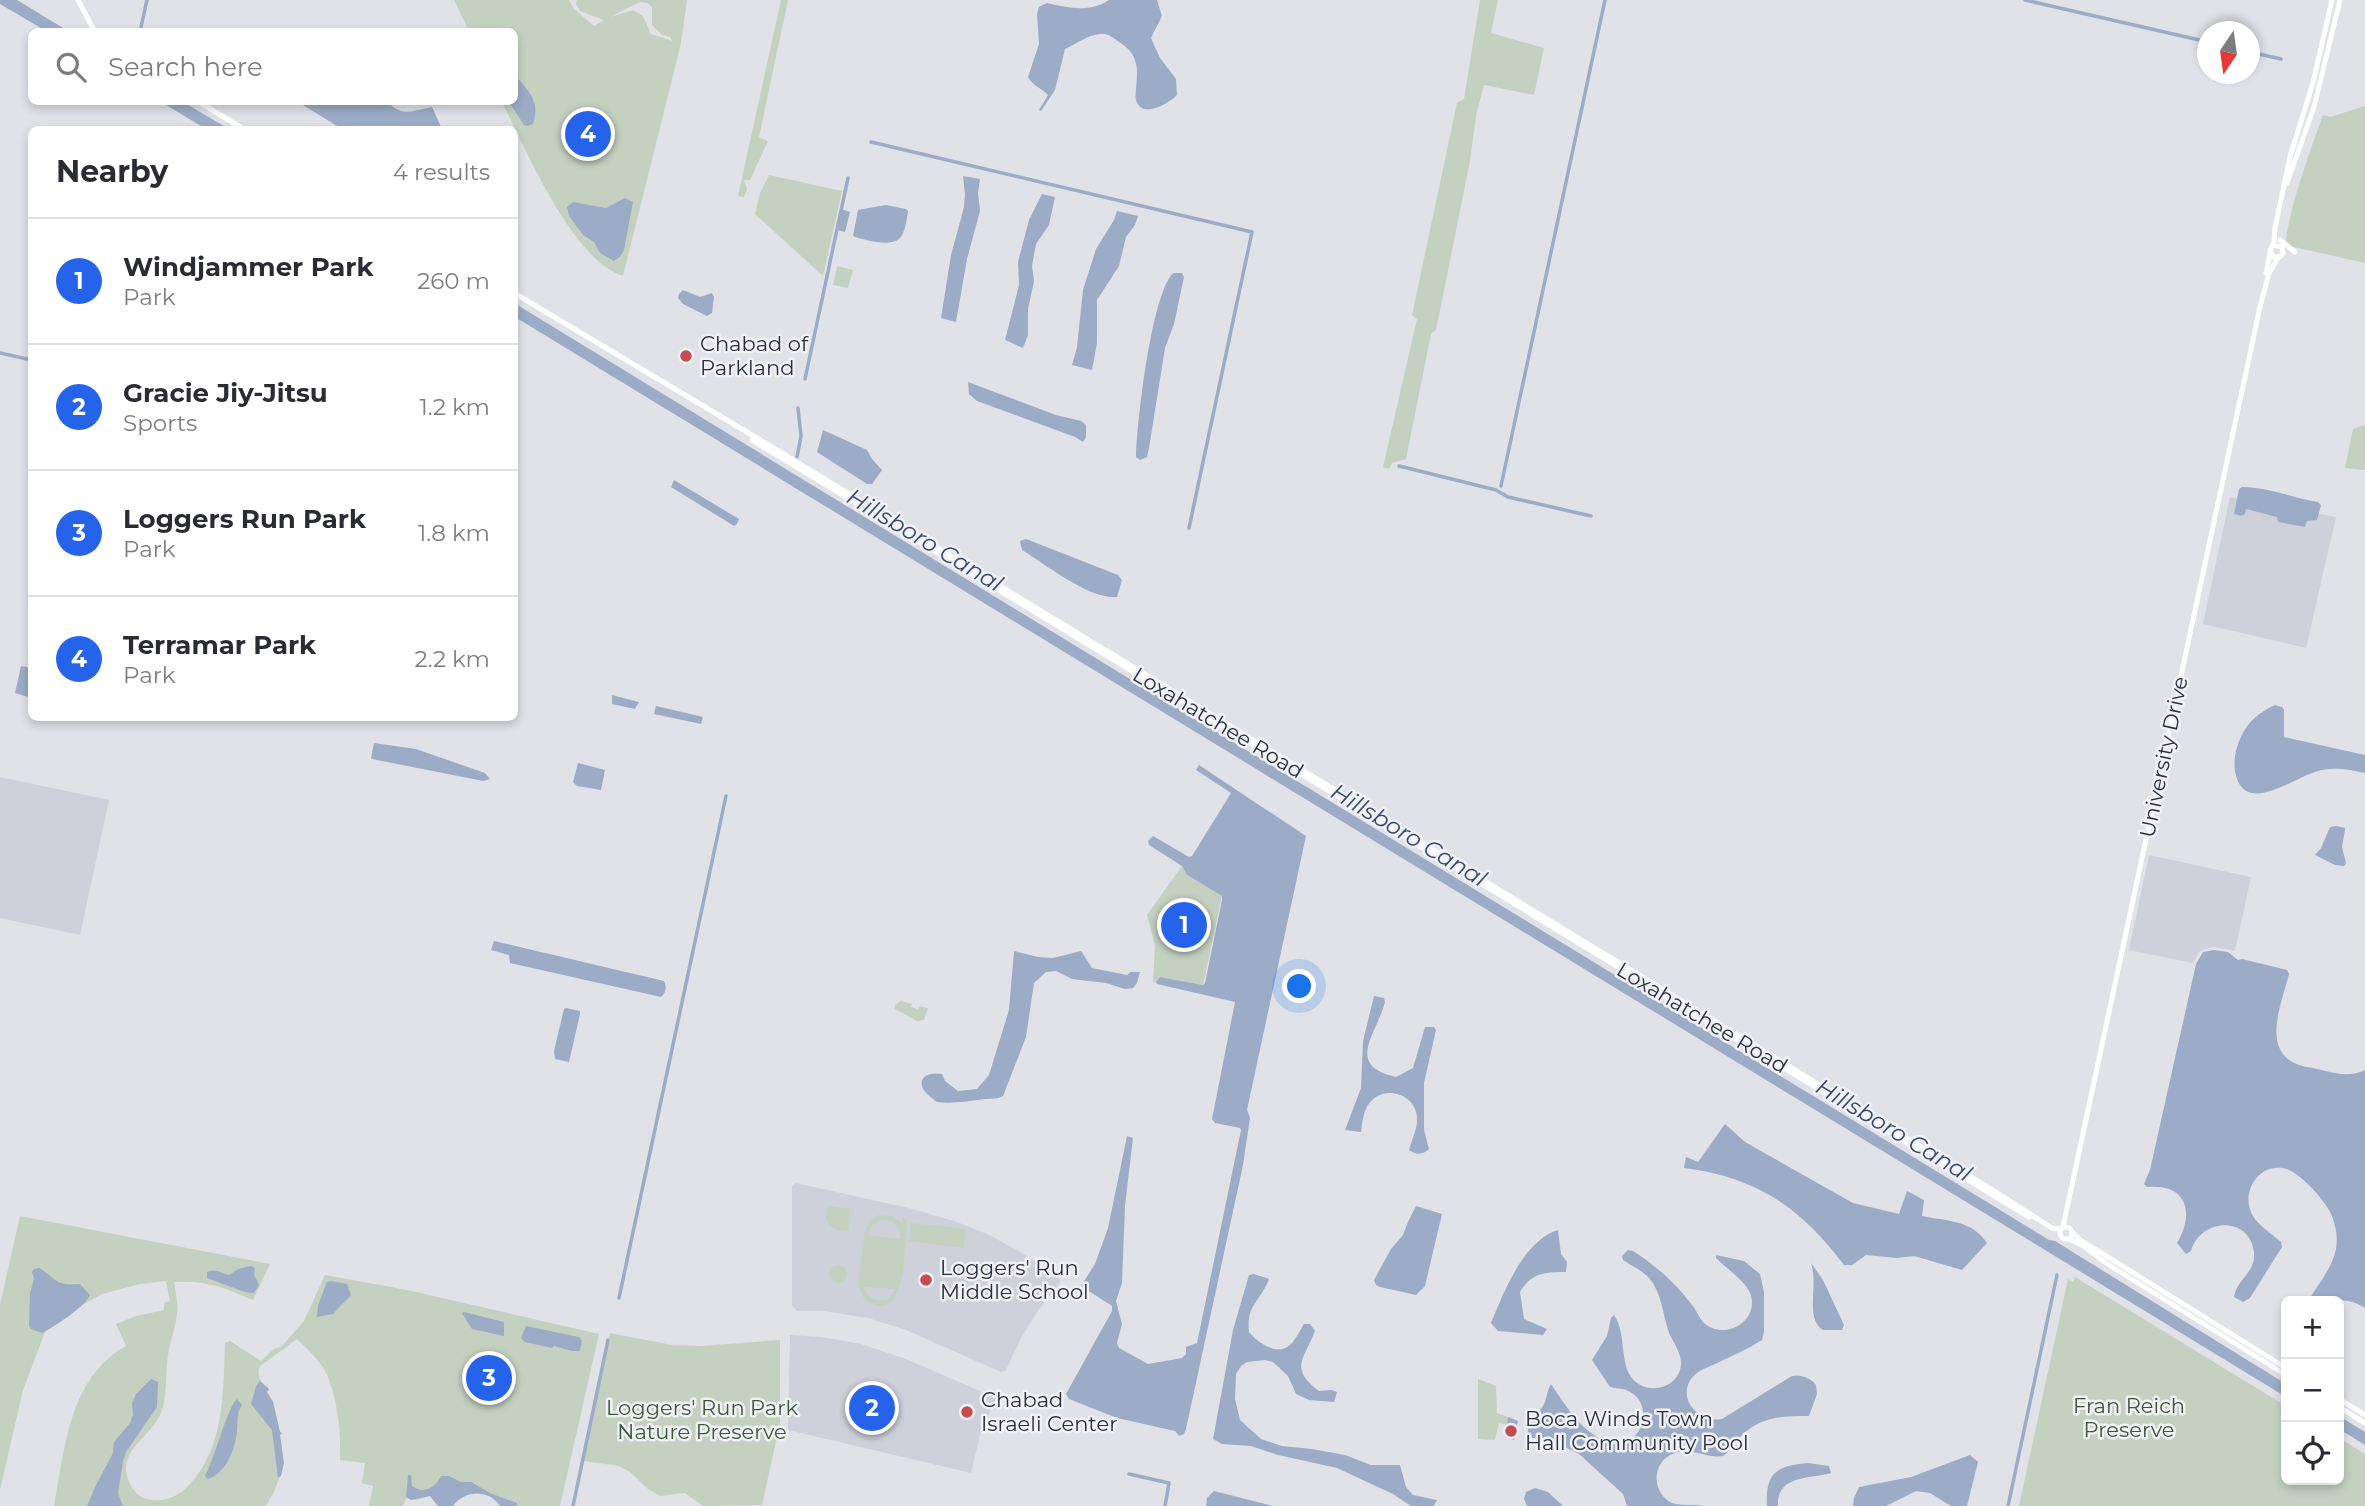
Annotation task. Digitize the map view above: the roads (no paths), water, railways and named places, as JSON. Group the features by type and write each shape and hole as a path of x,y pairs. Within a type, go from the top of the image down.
{"main road":[{"path":"78,0 93,28"},
{"path":"2277,222 2283,253 2278,258 2270,254 2270,248 2273,245 2277,222 2290,157 2313,83 2332,0"},
{"path":"2284,190 2314,107 2340,0"},
{"path":"204,105 238,126"},
{"path":"2273,245 2281,244 2295,252"},
{"name":"University Drive","path":"2065,1230 2270,254"},
{"name":"University Drive","path":"2260,307 2271,268 2278,258"},
{"name":"Loxahatchee Road","path":"518,295 1535,911 2049,1227 2065,1230 2281,1365"},
{"path":"2065,1230 2068,1239 2082,1245 2126,1276 2281,1372"},
{"path":"2344,1402 2365,1415"},
{"path":"2344,1410 2365,1423"}],"water":[{"path":"0,0 17,0 63,28 41,28 0,4"},
{"path":"1109,0 1157,0 1162,16 1151,38 1160,58 1176,79 1177,95 1156,108 1144,109 1139,106 1136,99 1137,69 1134,57 1112,37 1100,34 1065,49 1055,90 1041,111 1039,110 1048,95 1028,77 1039,44 1039,7 1047,3 1086,8"},
{"path":"518,78 529,91 535,109 533,124 524,125 511,105 518,105"},
{"path":"166,105 188,105 224,126 201,126"},
{"path":"303,105 391,105 408,112 432,107 441,126 337,126"},
{"path":"963,176 980,179 980,211 967,259 956,322 941,318 951,255 964,207"},
{"path":"1042,194 1055,197 1049,225 1036,244 1032,266 1034,281 1028,309 1028,335 1023,348 1005,340 1019,285 1018,262 1029,220"},
{"path":"625,198 633,202 624,250 614,261 600,253 594,242 583,235 569,216 567,207 573,202 606,208"},
{"path":"886,205 908,211 899,239 883,243 853,236 858,210"},
{"path":"841,209 850,212 845,232 837,230"},
{"path":"1117,211 1138,216 1126,237 1119,266 1097,300 1097,343 1092,370 1072,365 1077,347 1083,290 1096,249"},
{"path":"1173,273 1182,273 1184,277 1174,324 1165,348 1147,457 1140,460 1136,457 1137,440 1147,360 1158,307"},
{"path":"683,290 700,297 712,293 712,313 707,316 683,304 678,298"},
{"name":"Hillsboro Canal","path":"518,305 2049,1240 2055,1241 2281,1381 2281,1394 518,319"},
{"path":"968,382 1056,415 1081,421 1086,425 1086,437 1083,442 977,401 969,394"},
{"path":"823,430 867,450 882,470 872,484 867,484 817,452"},
{"path":"674,480 739,519 737,524 734,526 671,487"},
{"path":"2242,487 2318,502 2321,505 2317,520 2307,521 2305,527 2278,522 2277,517 2246,509 2241,516 2234,514 2239,489"},
{"path":"1026,539 1118,575 1122,580 1117,597 1094,593 1055,572 1022,550 1020,541"},
{"path":"21,666 28,667 28,697 15,693"},
{"path":"612,695 639,702 635,709 612,704"},
{"path":"2275,705 2284,710 2284,737 2365,755 2365,773 2328,769 2264,793 2243,789 2235,769 2239,742 2251,722"},
{"path":"656,706 703,717 701,724 654,714"},
{"path":"374,743 416,749 485,773 490,779 483,781 372,759"},
{"path":"578,763 605,770 601,790 577,786 573,782"},
{"path":"1199,765 1306,836 1247,1110 1250,1118 1243,1165 1186,1429 1184,1434 1179,1436 1175,1431 1117,1418 1069,1399 1066,1394 1112,1311 1112,1306 1081,1286 1095,1264 1108,1228 1127,1136 1133,1138 1125,1206 1122,1283 1116,1301 1122,1324 1117,1343 1119,1348 1148,1364 1182,1358 1186,1354 1186,1347 1197,1343 1241,1130 1215,1123 1212,1119 1235,1002 1157,984 1160,977 1203,985 1205,983 1222,896 1187,875 1182,866 1149,845 1148,841 1153,836 1189,857 1192,856 1231,793 1196,770"},
{"path":"2330,827 2345,828 2342,847 2346,863 2344,866 2335,865 2315,855"},
{"path":"494,941 664,981 665,992 661,997 510,963 509,955 491,950"},
{"path":"1014,951 1053,958 1081,951 1092,968 1127,975 1140,972 1133,988 1125,989 1106,983 1072,979 1056,971 1046,972 1034,983 1026,1037 1003,1096 961,1102 937,1102 923,1089 922,1080 926,1076 942,1074 945,1081 958,1091 977,1089 989,1075 1009,1010"},
{"path":"2203,952 2228,952 2238,960 2287,970 2289,974 2276,1033 2278,1044 2291,1061 2341,1074 2365,1070 2365,1308 2344,1301 2344,1296 2311,1296 2331,1263 2336,1249 2336,1232 2332,1216 2324,1203 2304,1181 2289,1170 2274,1168 2266,1171 2253,1182 2250,1190 2249,1207 2253,1216 2281,1242 2282,1247 2250,1298 2243,1302 2234,1297 2252,1266 2254,1252 2251,1240 2235,1227 2214,1227 2204,1232 2186,1254 2177,1243 2186,1221 2184,1202 2171,1190 2147,1187 2144,1184 2150,1170 2196,964"},
{"path":"1374,996 1384,998 1385,1002 1371,1037 1368,1056 1371,1065 1380,1072 1396,1077 1413,1068 1425,1027 1434,1027 1436,1030 1424,1083 1424,1130 1429,1149 1422,1153 1409,1150 1417,1125 1415,1108 1397,1094 1381,1094 1374,1098 1365,1111 1361,1132 1345,1130 1361,1088 1363,1041"},
{"path":"566,1008 580,1011 569,1062 555,1059 554,1051"},
{"path":"1725,1124 1745,1142 1853,1203 1899,1214 1907,1191 1924,1200 1922,1216 1966,1226 1981,1235 1987,1243 1962,1270 1914,1256 1897,1258 1866,1255 1852,1265 1844,1265 1811,1227 1775,1199 1734,1179 1684,1168 1686,1157 1698,1162"},
{"path":"1416,1206 1442,1214 1425,1286 1416,1295 1380,1287 1374,1280 1391,1249 1403,1235"},
{"path":"1558,1230 1561,1254 1567,1262 1566,1272 1552,1272 1534,1277 1520,1292 1524,1319 1547,1329 1543,1335 1498,1331 1491,1323 1516,1269 1535,1245"},
{"path":"1628,1250 1665,1275 1686,1297 1703,1322 1717,1329 1725,1330 1741,1324 1751,1311 1752,1302 1748,1288 1716,1255 1744,1261 1760,1274 1764,1292 1762,1340 1697,1373 1687,1389 1690,1405 1696,1412 1703,1417 1722,1419 1792,1376 1805,1377 1816,1385 1817,1394 1809,1416 1782,1417 1757,1424 1742,1435 1723,1456 1681,1452 1662,1462 1658,1469 1657,1484 1665,1498 1676,1504 1704,1506 1627,1506 1623,1494 1579,1454 1555,1442 1528,1437 1530,1423 1543,1406 1551,1384 1574,1417 1597,1437 1618,1444 1636,1435 1641,1426 1642,1405 1636,1396 1626,1390 1610,1387 1592,1360 1607,1336 1614,1315 1620,1330 1625,1363 1637,1383 1644,1387 1660,1388 1668,1385 1679,1373 1680,1356 1668,1330 1657,1290 1647,1276 1623,1260 1622,1256"},
{"path":"1811,1263 1823,1280 1844,1325 1842,1330 1823,1330 1817,1325 1813,1310 1814,1281"},
{"path":"251,1266 255,1268 254,1274 259,1285 254,1293 207,1278 207,1272 210,1271 229,1275 238,1269"},
{"path":"39,1268 61,1283 80,1284 90,1295 76,1310 42,1333 29,1326 30,1293 34,1279 32,1272"},
{"path":"1249,1275 1269,1279 1252,1309 1249,1332 1263,1344 1281,1349 1292,1343 1304,1324 1310,1324 1315,1331 1301,1369 1304,1376 1319,1391 1337,1392 1334,1402 1309,1400 1296,1394 1288,1376 1273,1362 1247,1362 1236,1374 1235,1399 1240,1420 1261,1439 1282,1446 1345,1455 1371,1465 1400,1465 1406,1487 1413,1495 1437,1500 1434,1506 1411,1506 1393,1494 1337,1468 1251,1446 1222,1444 1213,1439 1233,1330"},
{"path":"327,1282 347,1284 351,1295 333,1314 317,1317 318,1305"},
{"path":"462,1313 504,1322 504,1336 472,1329"},
{"path":"526,1326 579,1337 582,1341 580,1351 525,1342 521,1338"},
{"path":"151,1379 158,1382 157,1407 126,1452 118,1493 123,1506 87,1506 113,1453 114,1442 130,1423 136,1394"},
{"path":"260,1381 269,1389 267,1392 273,1402 282,1433 280,1435 284,1463 278,1478 272,1430 251,1404"},
{"path":"237,1399 242,1405 233,1450 219,1473 208,1479 205,1476 229,1412"},
{"name":"Boca Winds Town Hall Community Pool","path":"1508,1417 1518,1421 1514,1440 1505,1437"},
{"path":"2344,1419 2365,1432 2365,1445 2344,1432"},
{"path":"1970,1455 1978,1462 1967,1506 1951,1506 1930,1493 1916,1491 1886,1506 1853,1506 1859,1487 1911,1477"},
{"path":"1808,1463 1829,1466 1831,1473 1788,1484 1782,1489 1778,1506 1767,1506 1768,1485 1775,1473 1788,1466"},
{"path":"408,1475 411,1475 412,1486 416,1489 425,1490 441,1476 449,1476 461,1482 471,1482 492,1494 517,1503 517,1506 500,1506 483,1494 470,1494 453,1506 438,1506 430,1496 411,1500 406,1497"},
{"path":"1535,1488 1548,1492 1563,1506 1527,1506 1524,1499 1526,1492"},
{"path":"1214,1491 1273,1506 1206,1506 1207,1498"}],"waterway":[{"path":"141,28 147,0"},
{"path":"1501,486 1605,0"},
{"path":"2025,0 2197,39"},
{"path":"2260,54 2281,59"},
{"path":"871,142 1252,232 1189,528"},
{"path":"805,379 848,178"},
{"path":"0,353 28,359"},
{"path":"797,457 801,436 798,408"},
{"path":"1399,466 1496,490 1508,497 1591,516"},
{"path":"619,1298 726,796"},
{"path":"2008,1506 2057,1275"},
{"path":"573,1506 608,1340"},
{"path":"1129,1474 1169,1483 1165,1506"}],"place":[{"name":"Terramar Park","path":"588,134"},
{"name":"Chabad of Parkland","path":"686,356"},
{"name":"Windjammer Park","path":"1184,925"},
{"name":"Loggers' Run Middle School","path":"926,1280"},
{"name":"Loggers Run Park","path":"489,1378"},
{"name":"Gracie Jiy-Jitsu","path":"872,1408"},
{"name":"Chabad Israeli Center","path":"967,1412"},
{"name":"Boca Winds Town Hall Community Pool","path":"1511,1431"}],"park label":[{"name":"Fran Reich Preserve","path":"2129,1418"},
{"name":"Loggers' Run Park Nature Preserve","path":"702,1420"}]}
